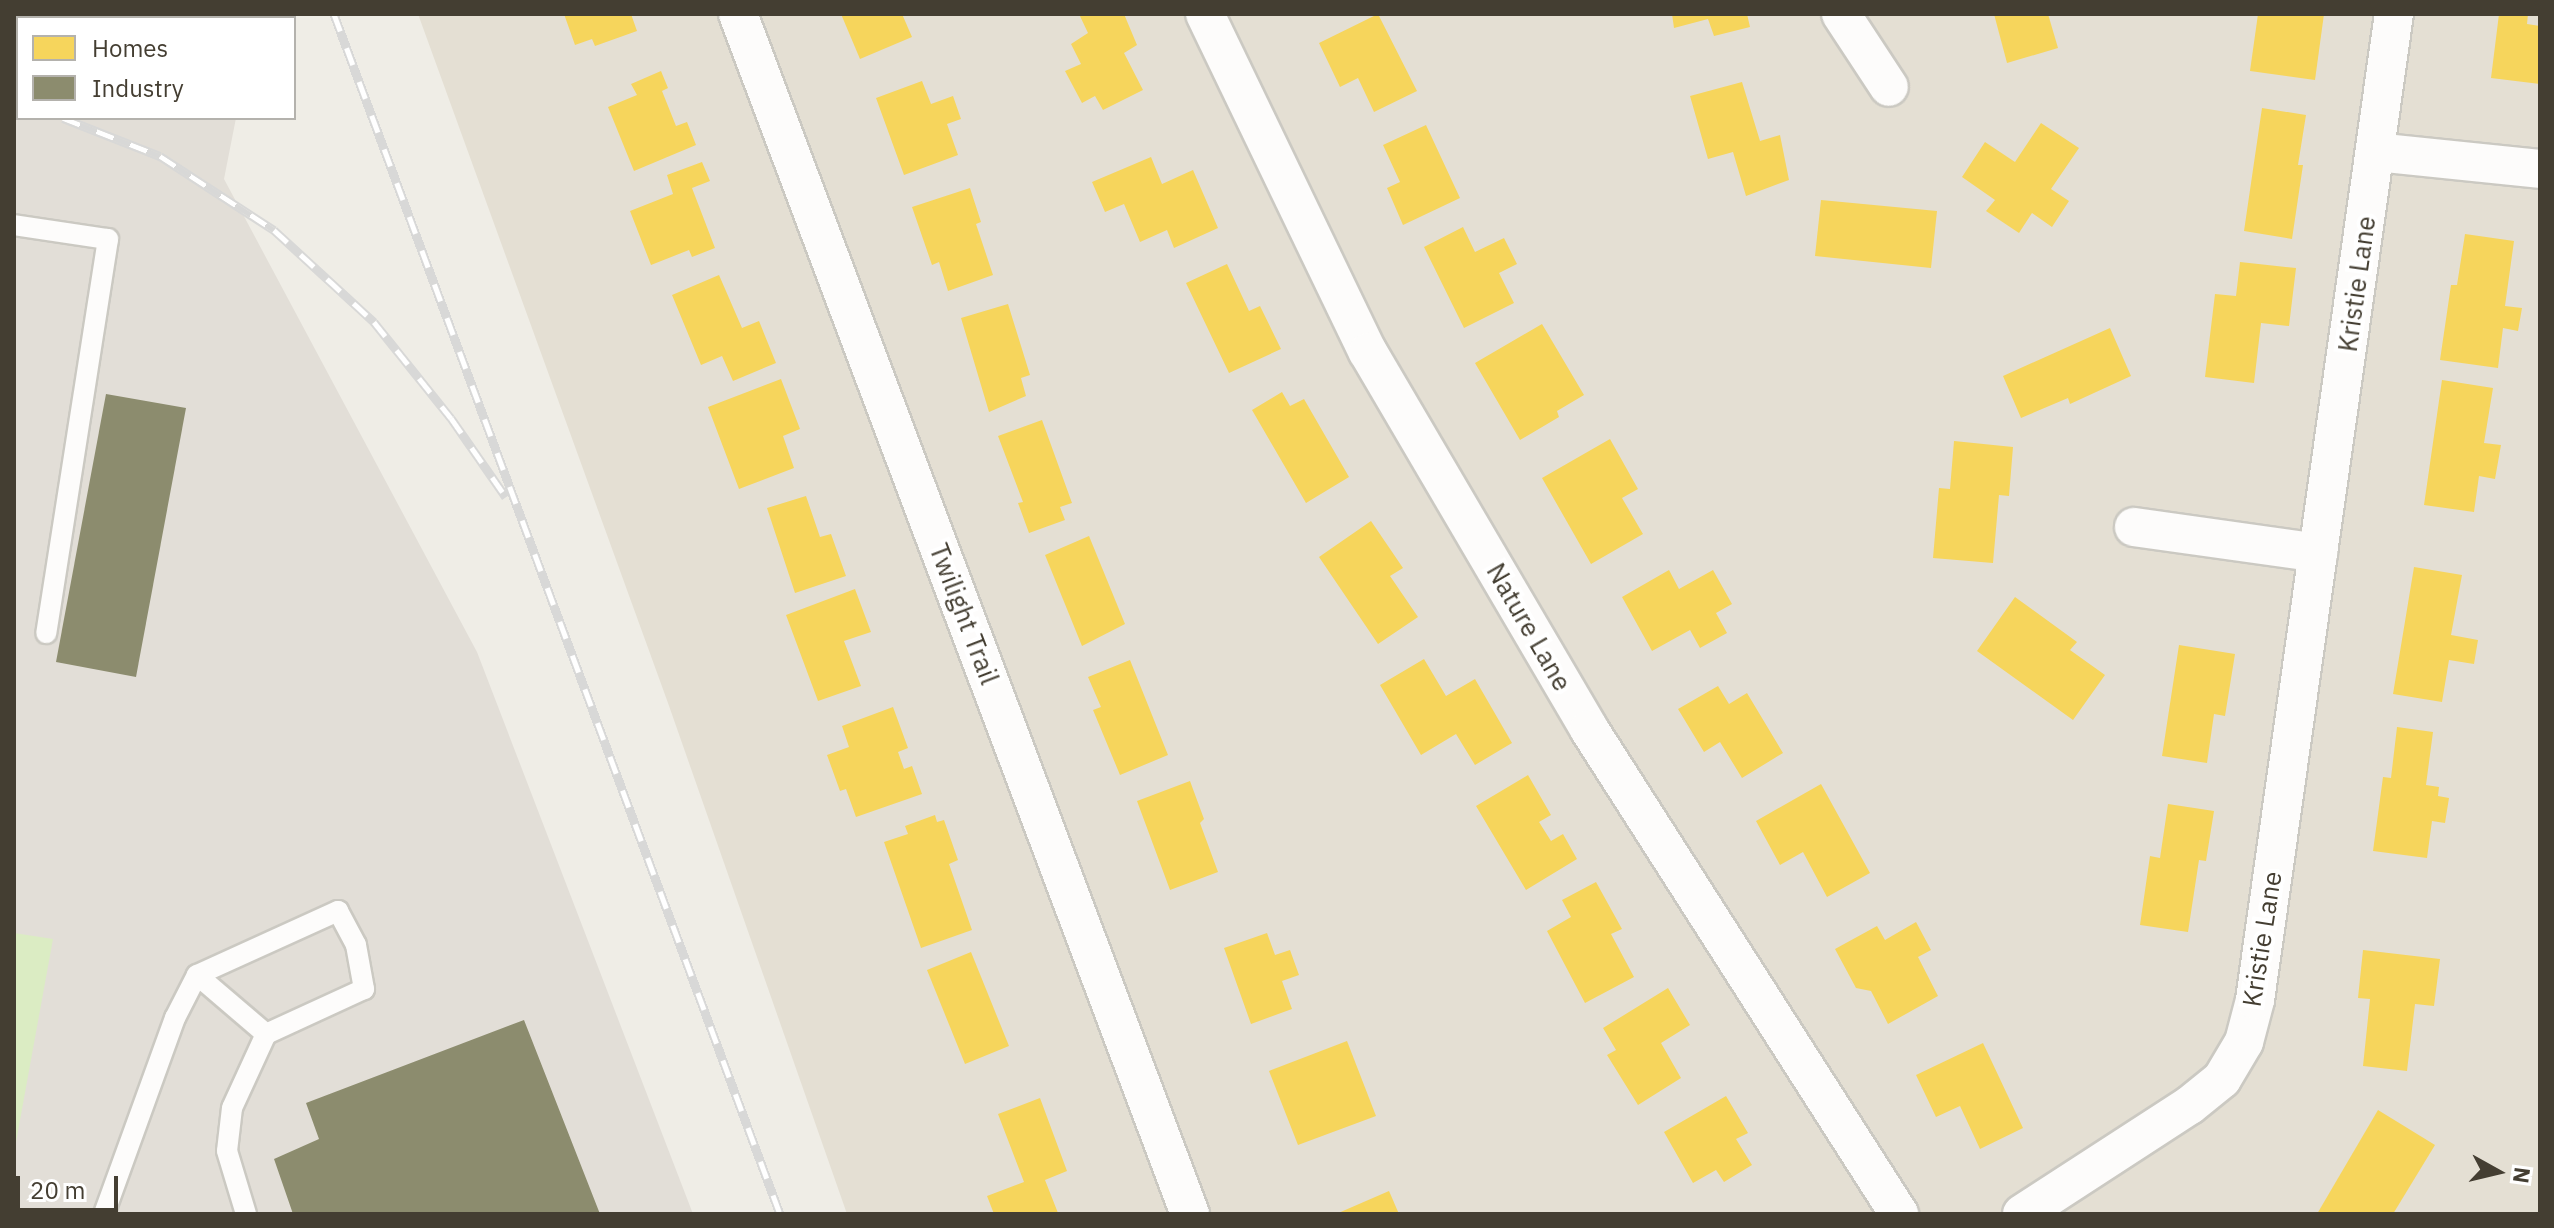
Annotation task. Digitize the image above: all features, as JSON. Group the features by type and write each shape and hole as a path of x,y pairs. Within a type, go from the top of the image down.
{"street":[{"name":"Twilight Trail","path":"738,14 1190,1214"},
{"name":"Nature Lane","path":"1205,14 1368,352 1589,729 1899,1214"},
{"path":"1841,14 1889,87"},
{"name":"Kristie Lane","path":"2022,1214 2190,1105 2222,1079 2244,1042 2255,1000 2394,14"},
{"path":"2376,152 2540,169"},
{"path":"2134,527 2318,553"}],"lane":[{"path":"14,225 108,239 46,633"},
{"path":"104,1214 175,1018 197,975 338,911 356,945 364,989 266,1034 232,1108 227,1151 246,1214"},
{"path":"197,975 266,1034"}],"shaded area":[{"path":"14,14 205,14 16,16 16,120 236,120 224,179 477,652 693,1214 14,1214"},
{"path":"418,14 2540,14 2540,1214 847,1214 668,703"}],"green space":[{"path":"14,933 53,939 14,1153"}],"building: Homes":[{"path":"564,14 631,14 637,31 595,46 592,39 575,45"},
{"path":"841,14 902,14 912,37 860,59"},
{"path":"1079,14 1124,14 1137,45 1124,53 1143,90 1103,110 1095,96 1082,103 1065,71 1081,64 1071,44 1088,33"},
{"path":"1378,14 1417,91 1374,112 1358,78 1340,87 1319,43"},
{"path":"1672,14 1747,14 1750,27 1714,36 1708,19 1674,28"},
{"path":"1994,14 2048,14 2058,48 2007,63"},
{"path":"2258,14 2324,14 2315,80 2250,71"},
{"path":"2499,14 2528,14 2527,24 2540,26 2540,84 2491,78"},
{"path":"661,71 668,88 662,91 676,126 687,122 696,145 634,171 608,107 637,95 631,84"},
{"path":"922,81 931,104 953,96 961,119 947,124 958,155 904,175 876,98"},
{"path":"1742,82 1760,141 1780,135 1789,180 1746,196 1733,152 1708,159 1690,96"},
{"path":"2262,108 2306,115 2298,165 2303,165 2292,239 2244,231"},
{"path":"2041,123 2079,148 2051,189 2069,201 2052,227 2032,213 2019,233 1986,211 1995,200 1962,177 1985,142 2015,162"},
{"path":"1426,125 1460,198 1403,225 1387,188 1400,182 1383,145"},
{"path":"1151,157 1162,184 1193,170 1218,228 1174,248 1167,230 1140,242 1124,204 1105,212 1092,182"},
{"path":"702,162 710,181 692,188 715,248 692,257 689,250 651,265 630,211 673,194 667,175"},
{"path":"970,188 981,222 976,224 993,275 948,291 939,262 932,265 912,207"},
{"path":"1821,200 1937,211 1931,268 1815,256"},
{"path":"1463,227 1475,252 1504,238 1517,264 1499,273 1514,303 1464,328 1424,247"},
{"path":"2465,234 2514,241 2505,306 2522,308 2518,331 2503,328 2498,368 2440,360 2451,285 2457,285"},
{"path":"2240,262 2296,268 2289,326 2261,323 2254,383 2205,377 2215,294 2236,296"},
{"path":"1227,264 1249,311 1260,306 1281,349 1229,373 1186,283"},
{"path":"719,275 742,328 759,321 776,363 733,381 722,356 701,365 672,295"},
{"path":"1008,304 1030,375 1021,378 1026,396 989,412 961,318"},
{"path":"1542,324 1584,395 1557,411 1559,417 1520,440 1475,363"},
{"path":"2110,328 2131,376 2070,404 2068,398 2021,418 2003,376"},
{"path":"781,379 800,429 783,436 794,468 739,489 708,407"},
{"path":"2442,380 2493,388 2484,443 2501,445 2495,479 2479,476 2474,512 2424,505"},
{"path":"1282,392 1290,406 1304,399 1349,477 1306,503 1252,410"},
{"path":"1042,420 1072,503 1060,507 1065,520 1029,533 1018,503 1023,502 998,436"},
{"path":"1610,439 1638,489 1622,498 1643,534 1591,564 1542,478"},
{"path":"1954,441 2013,447 2009,496 1999,495 1993,563 1933,558 1939,488 1950,489"},
{"path":"806,496 820,537 831,534 846,576 795,593 767,508"},
{"path":"1371,521 1403,568 1390,576 1418,617 1378,644 1319,557"},
{"path":"1089,536 1125,624 1082,646 1045,555"},
{"path":"2414,567 2462,575 2451,635 2478,640 2474,664 2449,660 2442,702 2393,694"},
{"path":"1669,570 1679,589 1713,570 1732,604 1716,613 1727,633 1700,648 1690,630 1652,651 1622,597"},
{"path":"855,589 871,632 844,641 861,686 818,701 786,615"},
{"path":"2015,597 2077,642 2070,650 2105,675 2073,720 1977,651"},
{"path":"2179,645 2235,654 2225,716 2214,714 2207,763 2162,756"},
{"path":"1424,659 1446,696 1475,679 1512,743 1475,765 1456,734 1421,755 1380,685"},
{"path":"1130,660 1168,755 1120,775 1093,710 1101,707 1088,677"},
{"path":"1718,686 1729,704 1747,693 1783,753 1742,778 1720,742 1704,752 1678,709"},
{"path":"893,707 908,748 898,752 904,769 912,766 922,794 856,817 846,789 840,791 827,755 849,747 842,726"},
{"path":"2397,727 2433,732 2426,785 2439,787 2438,796 2449,798 2445,823 2432,821 2427,858 2373,851 2383,777 2391,778"},
{"path":"1528,775 1551,815 1539,822 1551,841 1563,834 1577,859 1526,890 1476,806"},
{"path":"1190,781 1204,819 1200,823 1218,872 1170,890 1137,801"},
{"path":"1821,784 1870,873 1827,897 1803,852 1780,865 1756,821"},
{"path":"2168,804 2214,811 2206,861 2199,860 2188,932 2140,925 2150,856 2160,858"},
{"path":"935,815 937,822 944,820 958,860 949,864 972,930 921,948 884,842 908,834 905,826"},
{"path":"1596,882 1622,929 1611,934 1634,977 1585,1003 1547,931 1571,917 1562,900"},
{"path":"1916,922 1931,950 1918,957 1938,996 1888,1024 1871,991 1856,988 1835,949 1877,926 1885,940"},
{"path":"1267,933 1275,955 1290,950 1299,975 1282,981 1292,1009 1251,1024 1224,948"},
{"path":"2363,950 2440,959 2434,1006 2415,1004 2407,1071 2363,1066 2370,999 2358,998"},
{"path":"971,952 1009,1046 965,1064 927,970"},
{"path":"1668,988 1690,1025 1661,1043 1681,1078 1638,1105 1607,1055 1616,1050 1603,1028"},
{"path":"1347,1041 1376,1116 1298,1145 1269,1071"},
{"path":"1983,1043 2023,1128 1980,1149 1960,1106 1936,1117 1916,1075"},
{"path":"1726,1096 1748,1133 1736,1139 1752,1165 1724,1182 1716,1170 1693,1183 1664,1132"},
{"path":"1040,1098 1067,1171 1045,1180 1058,1213 994,1214 987,1196 1024,1182 998,1114"},
{"path":"2378,1110 2435,1145 2393,1214 2317,1214"},
{"path":"1389,1191 1399,1214 1336,1214"}],"building: Industry":[{"path":"152,14 202,16 152,16"},
{"path":"106,394 186,408 136,677 56,662"},
{"path":"524,1020 600,1214 293,1214 274,1159 319,1139 306,1103"}],"railway":[{"path":"334,14 780,1214"},
{"path":"68,120 160,156 274,230 374,322 451,418 506,497"}]}
